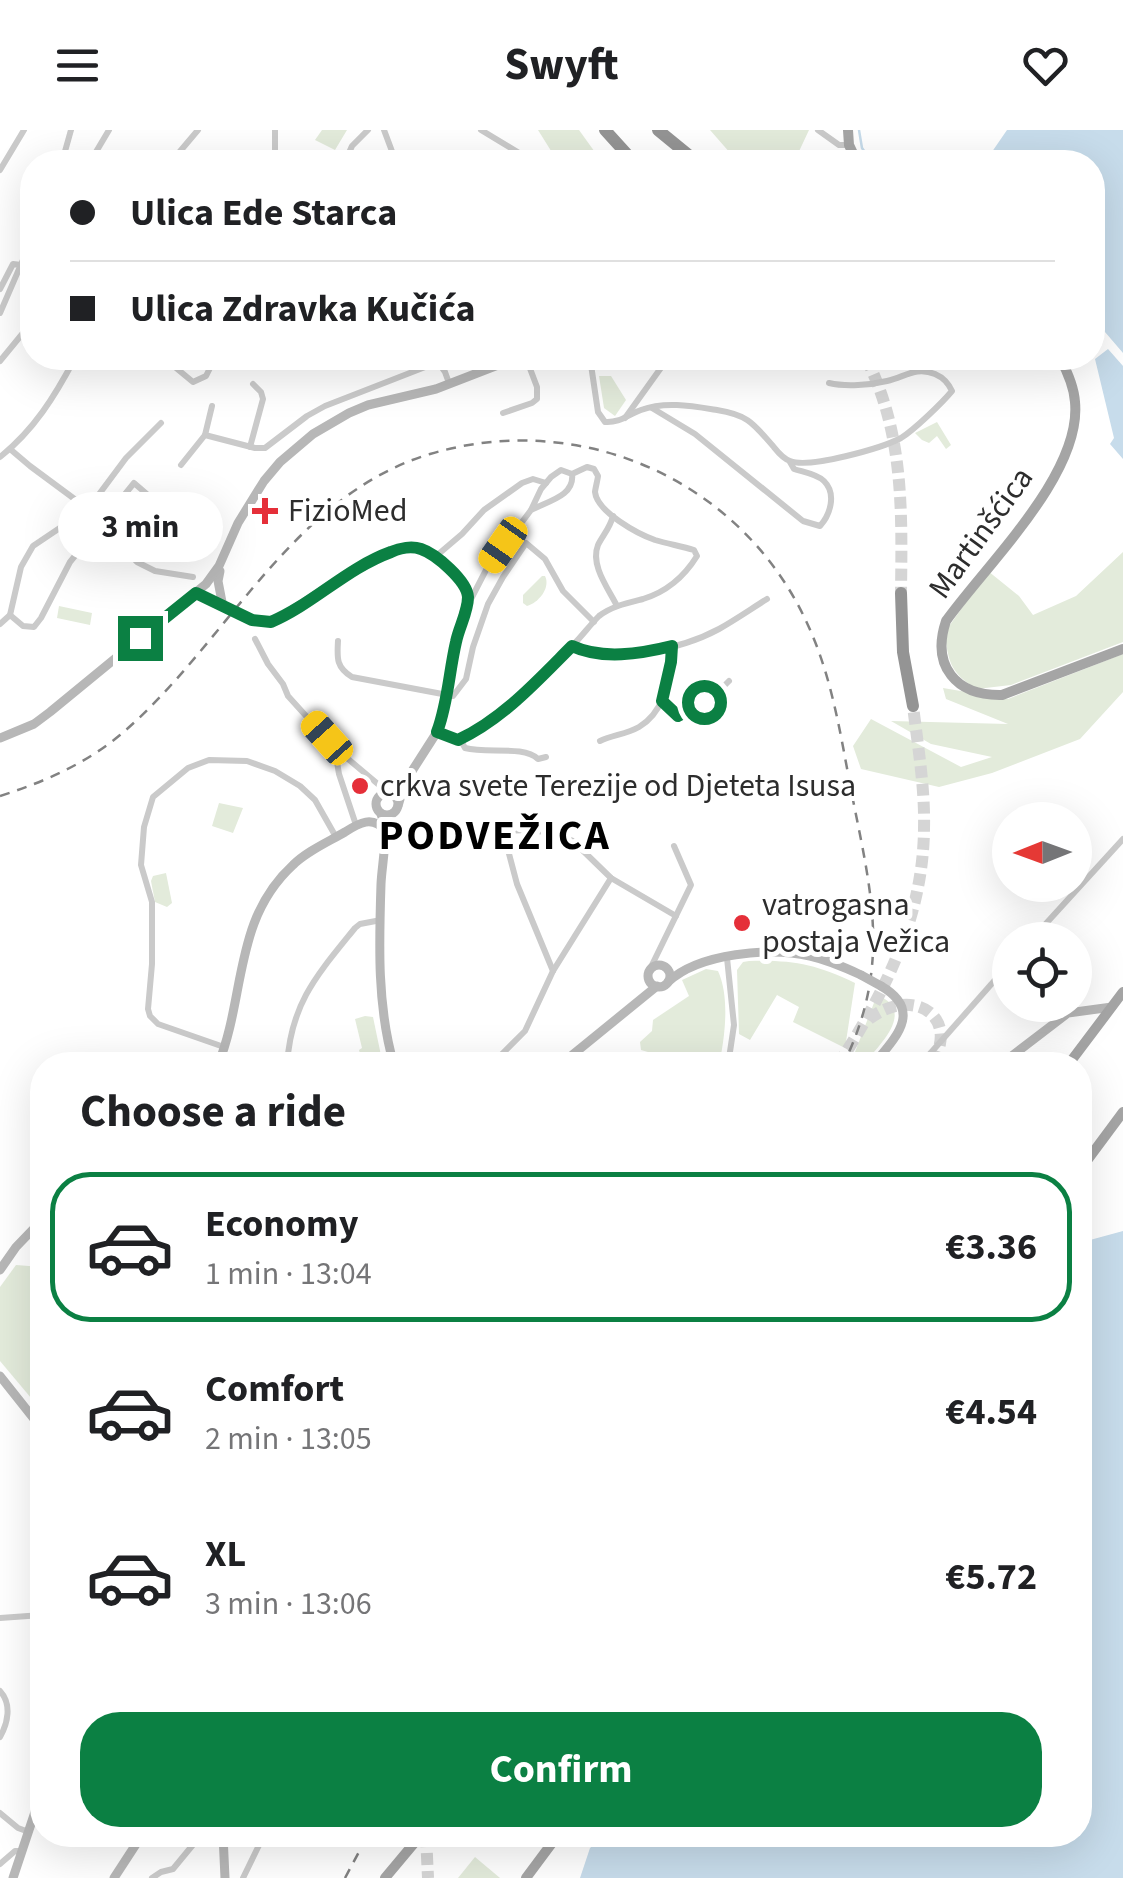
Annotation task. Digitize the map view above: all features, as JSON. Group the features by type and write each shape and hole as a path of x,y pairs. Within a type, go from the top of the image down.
{"highway":[{"path":"607,130 623,150"},
{"path":"658,130 682,150"},
{"path":"901,593 903,652 913,706"}],"main road":[{"path":"848,130 851,150"},
{"path":"0,738 34,724 196,593 211,578 249,502 264,481 313,434 348,412 450,385 487,370"},
{"name":"Martinšćica","path":"1066,370 1076,402 1074,428 1065,457 1040,501 946,622 941,636 944,664 970,692 1002,695 1123,649"},
{"path":"196,593 244,617 271,622 392,551 418,548 454,573 465,586 466,609 437,732 405,782 385,836"},
{"path":"222,559 218,581 223,607"},
{"path":"391,1052 381,978 385,836 376,804 378,798 405,782"},
{"path":"356,825 367,812 388,815 396,809 397,800 388,792"},
{"path":"224,1052 246,945 258,910 270,892 295,862 356,825 378,823 385,836"},
{"path":"653,983 648,973 661,968 680,972 760,952 792,953 832,962 898,998 904,1016 898,1034 883,1052"},
{"path":"653,983 664,985 661,968"},
{"path":"576,1052 638,1001 653,983"},
{"path":"1078,1052 1123,992"},
{"path":"1092,1009 1112,1007"},
{"path":"1092,1016 1098,1026"},
{"path":"1017,1052 1055,1022"},
{"path":"1092,1155 1122,1116"},
{"path":"0,1270 30,1232"},
{"path":"0,1376 30,1414"},
{"path":"13,1878 30,1829"},
{"path":"114,1878 134,1847"},
{"path":"224,1847 225,1878"},
{"path":"386,1878 411,1847"},
{"path":"526,1878 549,1847"}],"street":[{"path":"0,170 24,130"},
{"path":"181,150 198,130"},
{"path":"350,150 368,130"},
{"path":"481,130 514,150"},
{"path":"818,130 839,146 849,145"},
{"path":"0,290 14,264 20,265"},
{"path":"0,313 20,267"},
{"path":"0,361 20,338"},
{"path":"0,457 32,427 68,370"},
{"path":"181,370 198,382 209,370"},
{"path":"205,435 265,448 325,406 413,370"},
{"path":"444,370 450,385"},
{"path":"504,413 537,398 530,370"},
{"path":"592,370 600,416 605,422 625,419 643,409 675,404 738,414 751,422 794,469 822,479 829,488 830,510 820,526 803,521 696,434 652,408"},
{"path":"625,419 659,370"},
{"path":"790,461 814,464 899,439 952,388 940,377 920,370 890,381 829,384"},
{"path":"250,447 263,399 253,384"},
{"path":"182,465 205,435 212,406"},
{"path":"0,624 10,615 21,567 33,546 88,510 126,458 161,423"},
{"path":"10,448 88,510 146,568 193,577"},
{"path":"437,732 460,739 476,731 516,700 594,622 616,606 667,589 692,564 694,550 650,538 613,516 596,496 598,472 587,468 572,474"},
{"path":"466,609 486,570 531,510 546,482 556,472 565,470 572,474"},
{"path":"531,510 570,490 572,474"},
{"path":"434,557 484,510 522,482 546,482"},
{"path":"10,615 23,626 34,627 70,562 134,483 156,502"},
{"path":"613,516 599,543 596,559 616,606"},
{"path":"338,641 338,664 352,676 448,696 456,694 464,683 485,611 526,543 546,558 562,591 594,622"},
{"path":"465,586 486,570"},
{"path":"572,646 624,654 672,646 716,631 766,599"},
{"path":"255,639 288,696 335,748 388,792"},
{"path":"600,741 638,728 654,715 662,701 672,646"},
{"path":"662,701 678,716 710,698 729,681"},
{"path":"460,739 465,748 474,750 527,751 538,759 546,757"},
{"path":"335,748 338,774 356,825"},
{"path":"226,1047 158,1024 150,1016 152,902 142,865 144,827 152,797 188,768 209,760 256,764 308,792 336,837"},
{"path":"553,970 517,884 502,831 538,830 566,837 611,878 676,916"},
{"path":"1047,922 1123,839"},
{"path":"661,968 676,916 691,884 674,846"},
{"path":"505,1052 525,1031 553,970 611,878"},
{"path":"288,1052 297,1010 313,982 354,928 380,920"},
{"path":"727,958 734,1025 730,1052"},
{"path":"931,1052 992,983"},
{"path":"0,1618 30,1616"},
{"path":"0,1691 8,1710 0,1738"},
{"path":"0,1813 29,1832"},
{"path":"152,1878 174,1868 192,1847"},
{"path":"242,1878 258,1847"},
{"path":"0,1864 15,1851 23,1851"}],"green space":[{"path":"322,130 347,130 335,150 315,140"},
{"path":"538,130 579,130 593,150 550,150"},
{"path":"710,130 809,130 800,150 728,150"},
{"path":"599,376 611,376 626,400 615,416 604,408"},
{"path":"937,422 951,445 946,449 937,436 929,443 915,433"},
{"path":"1123,552 1123,642 1011,685 977,689 956,672 949,659 945,632 988,571 1019,596 1033,615 1076,596"},
{"path":"542,576 545,590 527,606 523,595"},
{"path":"59,606 92,613 90,625 57,618"},
{"path":"1123,654 1123,692 1080,739 992,773 939,787 861,769 853,746 871,719 961,767 992,757 931,744 891,721 1008,724 946,699 943,688 1008,699"},
{"path":"219,803 243,808 233,833 212,826"},
{"path":"166,873 172,903 167,907 155,902 151,881 153,876"},
{"path":"749,961 804,964 855,983 845,1048 793,1022 799,1007 777,995 750,1040 739,1034 737,970"},
{"path":"706,969 718,971 725,1005 721,1052 641,1050 640,1042 652,1031 653,1020 689,996 682,980"},
{"path":"877,995 894,1010 891,1028 874,1052 855,1052"},
{"path":"373,1017 380,1052 360,1052 355,1019"},
{"path":"16,1265 30,1266 30,1397 0,1361 0,1287"},
{"path":"475,1857 500,1878 458,1878"}],"water":[{"path":"1007,130 1123,130 1123,353 1105,332 1105,150 993,150"},
{"path":"1108,349 1123,366 1123,459 1110,444 1114,438 1098,370 1105,370"},
{"path":"1123,1231 1123,1878 580,1878 591,1847 1092,1847 1092,1239"}],"waterway":[{"path":"859,130 863,150"}],"tunnel":[{"path":"871,370 888,415 898,473 901,593"},
{"path":"846,1052 886,982 917,893 924,814 913,706"},
{"path":"869,1019 902,1005 928,1011 937,1020 941,1033 937,1052"},
{"path":"427,1847 428,1878"}],"railway":[{"path":"0,796 63,771 120,735 158,699 298,538 337,503 381,474 430,454 488,442 546,441 602,451 655,470 703,498 747,535 783,580 811,632 836,715 871,902 872,965 867,997 849,1052"},
{"path":"345,1878 362,1847"}],"place":[{"name":"FizioMed","path":"265,511"},
{"name":"crkva svete Terezije od Djeteta Isusa","path":"360,786"},
{"name":"vatrogasna postaja Vežica","path":"742,923"}],"district":[{"name":"PODVEŽICA","path":"495,836"}],"route":[{"path":"140,638 196,593 252,620 271,622 392,551 418,548 461,580 468,598 437,732 458,740 476,731 536,683 572,646 624,654 672,646 662,701 678,716 704,702"}]}
